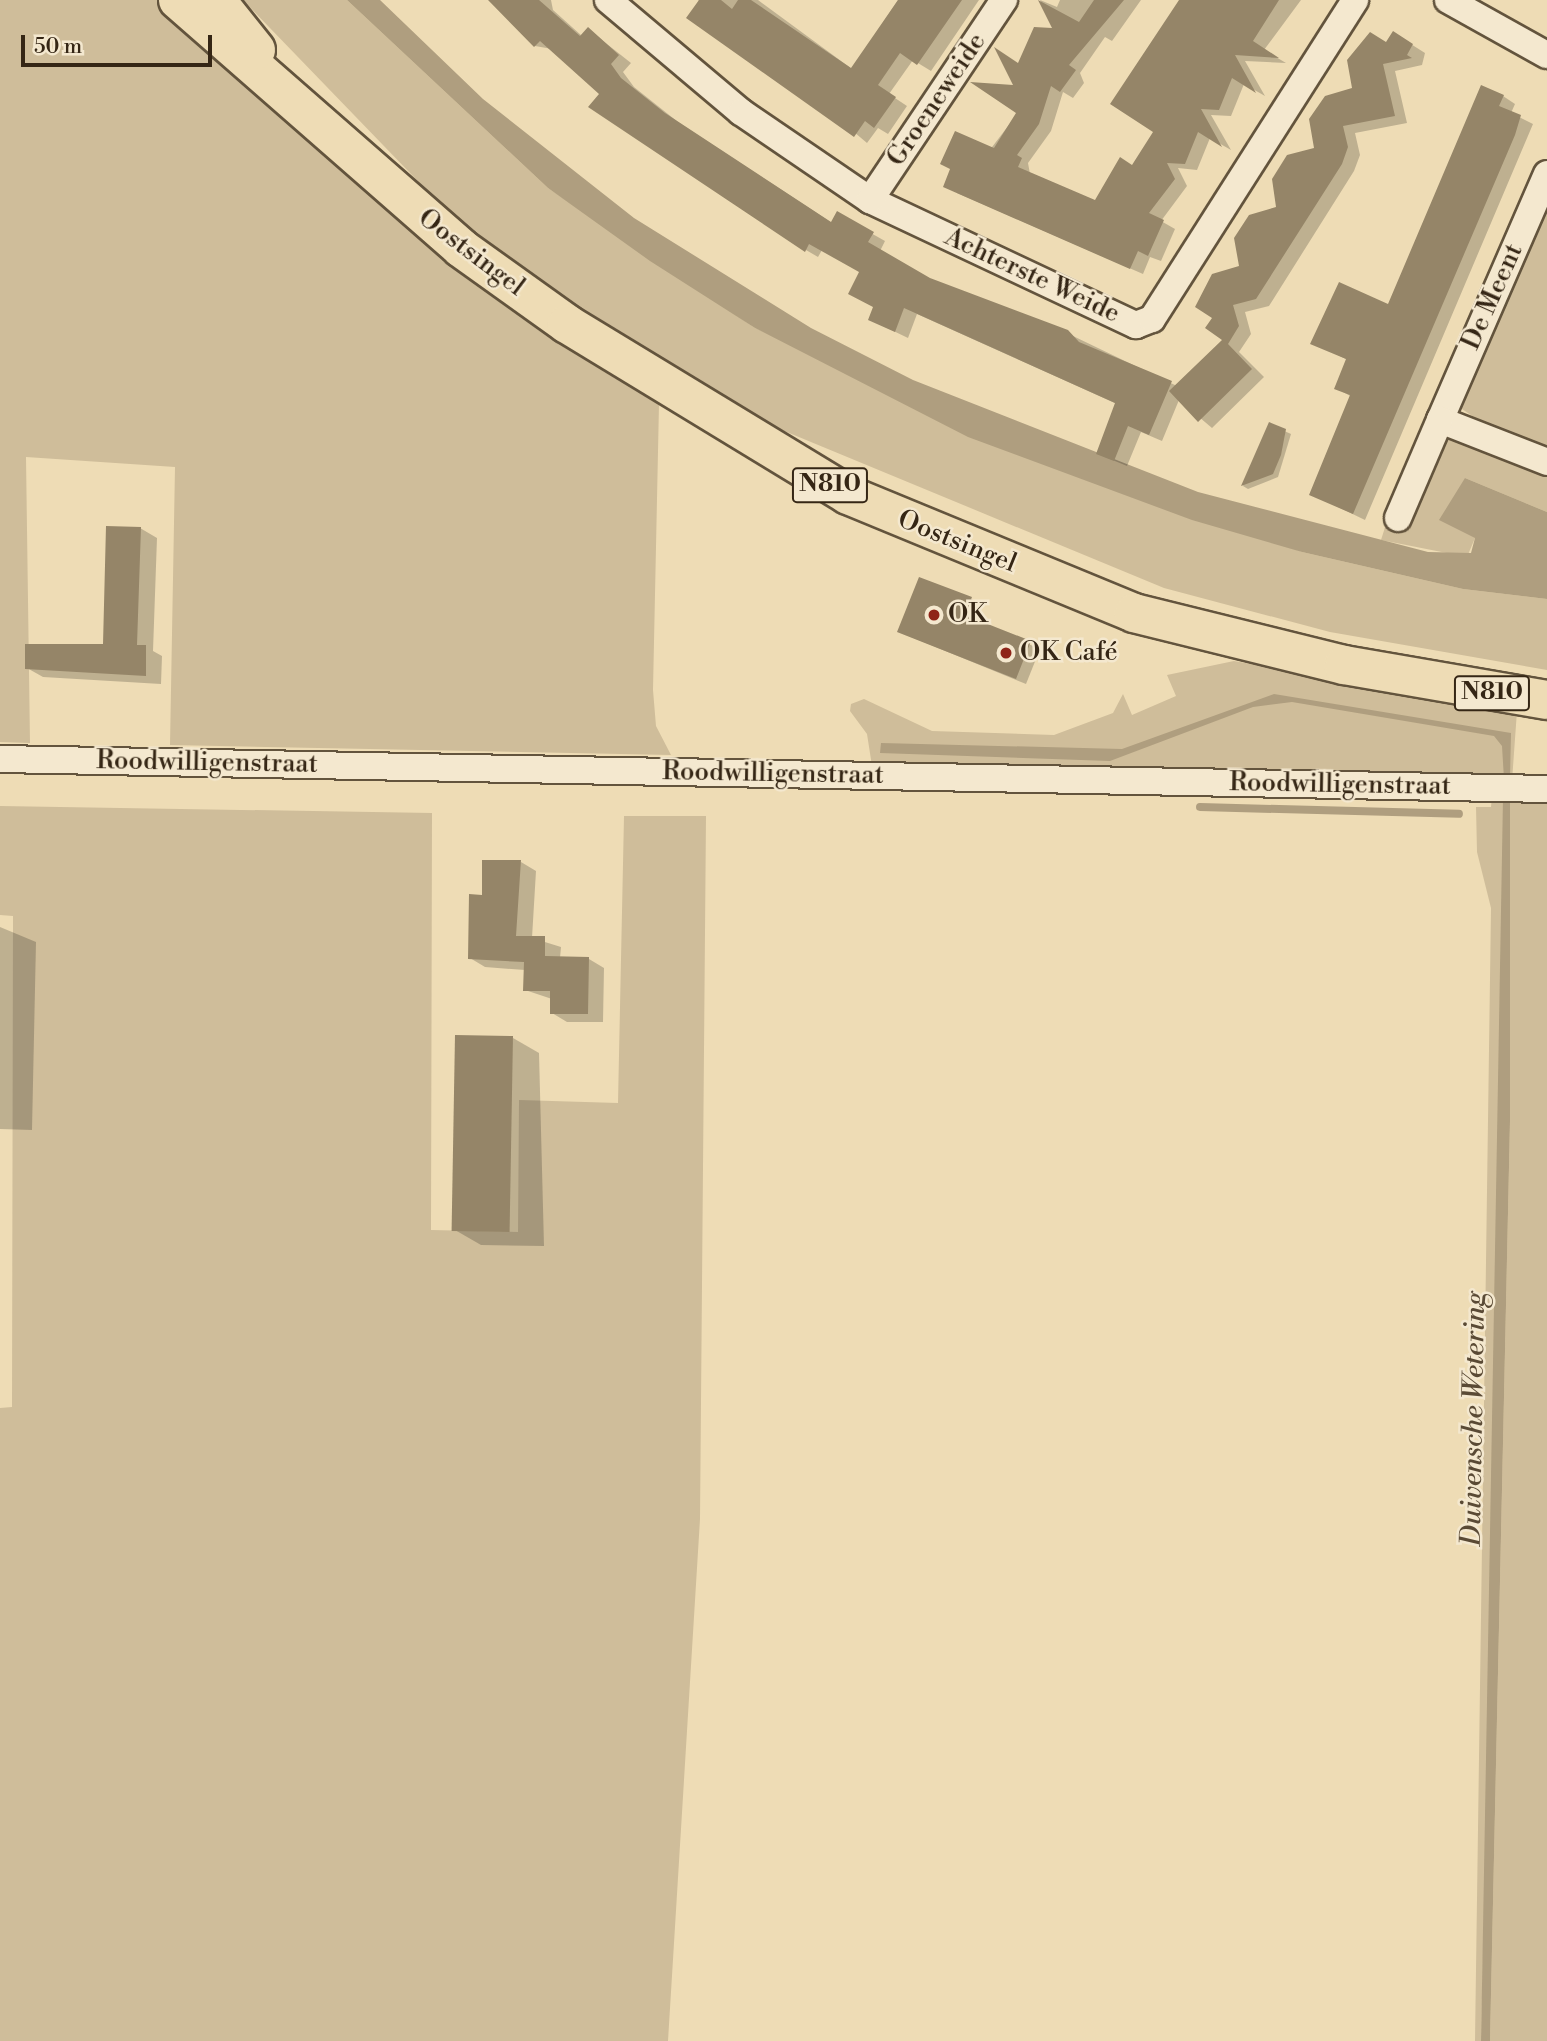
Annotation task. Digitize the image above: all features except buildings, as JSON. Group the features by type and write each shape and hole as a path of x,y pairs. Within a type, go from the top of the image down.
{"main road":[{"name":"Oostsingel","path":"178,0 307,116 461,248 567,324 751,440 880,511 1134,613 1344,665 1547,700"},
{"name":"Oostsingel","path":"216,0 307,116"}],"street":[{"name":"Groeneweide","path":"870,200 1004,0"},
{"name":"Achterste Weide","path":"623,5 741,112 870,200 1136,325 1152,319 1355,0"},
{"path":"1448,0 1547,55"},
{"name":"De Meent","path":"1398,518 1547,174"},
{"path":"1440,420 1547,462"},
{"name":"Roodwilligenstraat","path":"0,760 1547,789"}],"shaded area":[{"path":"0,0 168,0 578,349 659,404 653,690 656,726 671,755 170,745 175,467 26,457 30,743 0,742"},
{"path":"243,0 347,0 548,188 755,328 1302,552 1463,589 1547,599 1547,670 1330,632 1164,588 719,404 601,330 468,233"},
{"path":"347,0 380,0 483,99 634,218 811,328 913,380 1198,492 1428,552 1471,553 1475,538 1439,520 1465,478 1547,512 1547,599 1463,589 1302,552 1192,520 968,437 755,328 650,261 548,188"},
{"path":"1547,193 1547,453 1499,434 1459,407"},
{"path":"1450,430 1547,472 1547,512 1465,478 1475,538 1467,557 1381,540 1387,521 1409,526"},
{"path":"1234,661 1517,711 1512,781 872,766 867,734 850,711 851,704 864,699 932,731 1054,735 1113,713 1123,694 1132,715 1176,696 1167,675"},
{"path":"1274,694 1511,733 1510,779 1504,779 1502,746 1494,736 1292,702 1253,707 1110,761 880,753 881,743 1122,749"},
{"path":"1492,795 1547,798 1547,2041 1490,2041 1510,1121 1510,798 1481,2041 1475,2041 1491,908 1477,852 1476,807 1491,807"},
{"path":"1503,798 1510,798 1510,1121 1490,2041 1481,2041"},
{"path":"0,806 432,813 431,1230 518,1232 519,1100 618,1103 624,816 706,816 700,1519 668,2041 0,2041 0,1408 12,1407 13,916 0,915"}],"waterway":[{"path":"1200,807 1459,814"}],"place":[{"name":"OK","path":"934,615"},
{"name":"OK Café","path":"1006,653"}],"water label":[{"name":"Duivensche Wetering","path":"1474,1419"}]}
